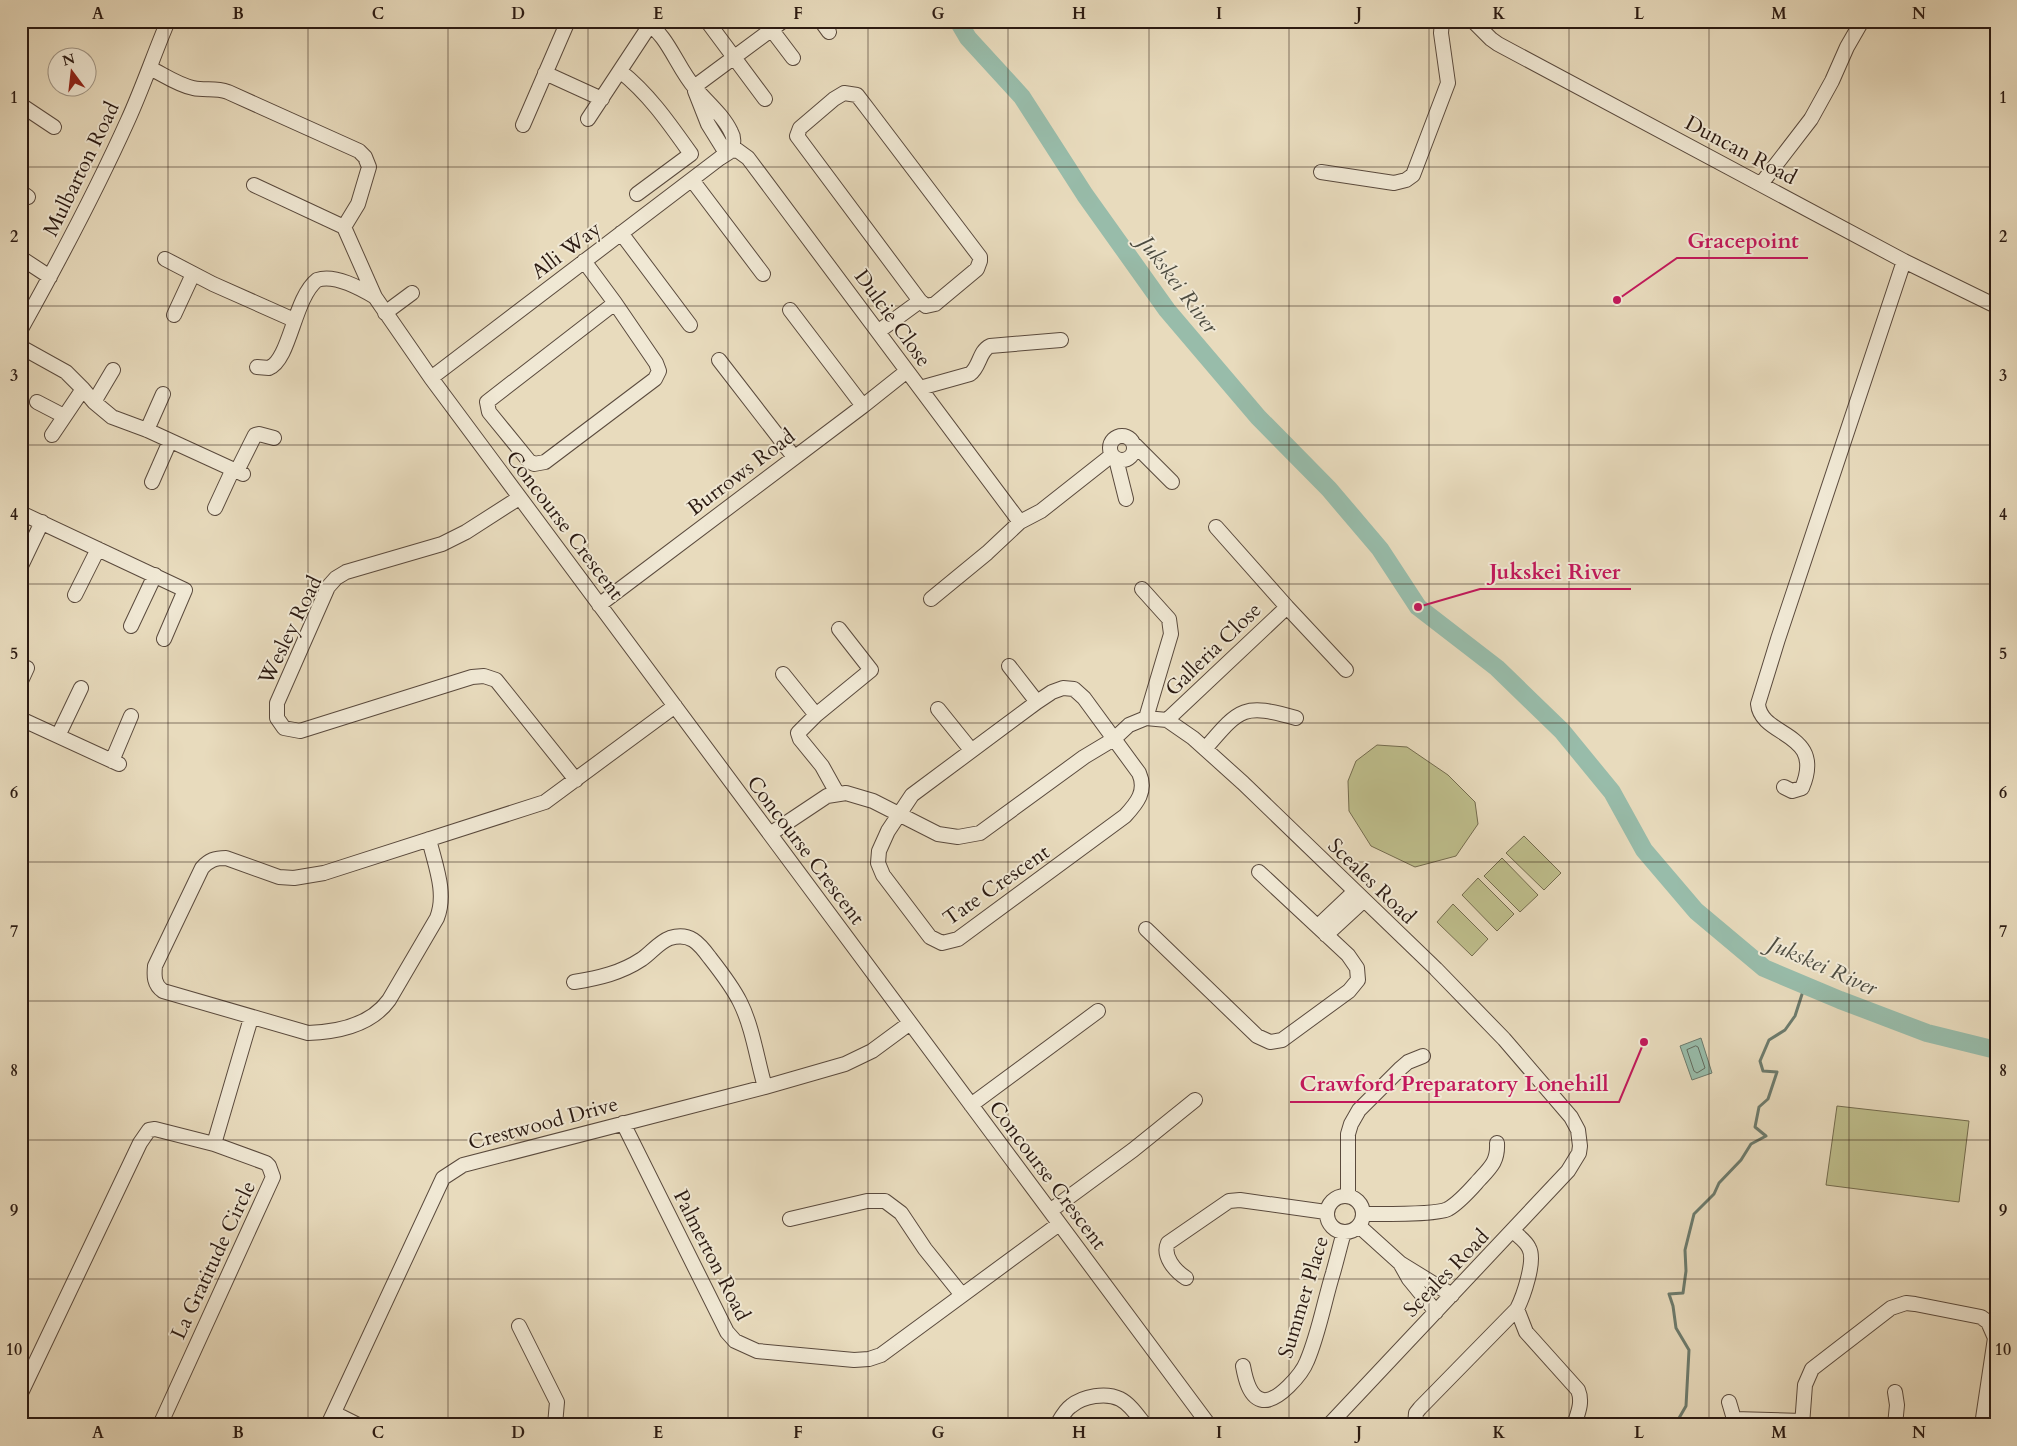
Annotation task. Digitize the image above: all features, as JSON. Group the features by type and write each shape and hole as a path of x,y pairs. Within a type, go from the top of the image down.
{"street":[{"name":"Mulbarton Road","path":"21,329 50,277 120,137 168,21"},
{"path":"523,125 568,21"},
{"path":"707,21 765,99"},
{"path":"1321,172 1394,183 1406,180 1414,175 1448,84 1441,34 1442,21"},
{"name":"Duncan Road","path":"1473,21 1498,44 1904,261 1996,306"},
{"path":"1761,184 1811,119 1832,82 1847,47 1862,21"},
{"path":"588,119 620,71 647,23 658,33 694,87 708,124 729,152"},
{"path":"694,87 735,58 773,24 793,58"},
{"path":"150,68 188,87 220,89 228,92 359,151 365,157 369,167 368,176 358,204 344,227 254,185"},
{"path":"620,71 640,87 654,103 691,154 637,194"},
{"path":"545,73 602,99"},
{"path":"844,93 856,95 867,108 980,256 977,269 935,304 926,306 920,301 797,136 800,128 834,99 844,93"},
{"path":"21,105 54,127"},
{"name":"Dulcie Close","path":"729,152 740,151 748,158 1020,522"},
{"name":"Alli Way","path":"430,378 729,152"},
{"path":"692,180 763,274"},
{"name":"Concourse Crescent","path":"344,227 375,297 430,378 1209,1425"},
{"path":"621,233 690,325"},
{"path":"21,258 50,277"},
{"path":"165,259 193,274 294,320"},
{"path":"1784,787 1792,791 1802,788 1809,764 1806,754 1795,742 1767,720 1759,709 1758,704 1904,261"},
{"path":"584,262 615,302 656,363 659,372 655,379 544,462 534,464 529,461 489,412 487,402 615,302"},
{"path":"174,315 193,274"},
{"path":"257,367 269,368 279,362 294,320 310,287 319,279 330,278 359,287 375,297"},
{"path":"385,314 412,293"},
{"path":"879,331 920,301"},
{"path":"790,310 863,406"},
{"path":"920,388 970,374 974,371 985,348 990,346 1061,340"},
{"path":"21,347 66,372 83,388 94,402 112,417 147,430 238,471"},
{"path":"719,360 794,457"},
{"path":"94,402 113,370"},
{"name":"Burrows Road","path":"599,605 907,371"},
{"path":"52,435 83,388"},
{"path":"147,430 163,394"},
{"path":"37,402 64,416"},
{"path":"215,508 238,471 255,434 274,438"},
{"path":"1126,499 1110,445 1117,437 1128,437 1172,482"},
{"path":"152,482 170,441"},
{"path":"931,599 987,553 1020,522 1041,511 1114,457 1127,460 1132,456 1135,445"},
{"name":"Wesley Road","path":"519,498 466,532 442,544 346,572 336,578 328,587 277,703 277,718 284,728 300,731 472,677 484,676 496,680 576,780"},
{"path":"21,513 186,590 164,639"},
{"path":"21,566 42,522"},
{"name":"Galleria Close","path":"1216,527 1346,670"},
{"path":"75,596 98,549"},
{"path":"131,626 155,575"},
{"path":"770,834 817,801 837,793 856,794 938,834 967,836 980,833 1114,738 1129,725 1146,718 1171,634 1169,619 1142,589"},
{"name":"Galleria Close","path":"1167,720 1287,607"},
{"path":"837,793 822,766 798,736 799,730 872,670 839,629"},
{"path":"1009,666 1037,702"},
{"path":"21,681 27,668"},
{"path":"783,674 816,715"},
{"path":"58,736 81,688"},
{"path":"900,815 912,795 1037,702 1057,690 1074,689 1091,706 1114,738"},
{"path":"429,839 441,892 441,907 437,918 383,1009 370,1019 345,1028 308,1034 163,991 157,985 154,977 155,966 159,956 202,868 208,862 217,858 226,858 279,877 294,878 324,873 429,839 545,802 675,706"},
{"path":"938,709 972,750"},
{"path":"1205,749 1233,718 1252,709 1269,710 1296,718"},
{"path":"21,719 115,762 131,716"},
{"name":"Sceales Road","path":"1146,718 1167,720 1186,732 1243,783 1486,1019 1537,1076 1573,1120 1578,1130 1580,1146 1574,1163 1509,1235 1329,1425"},
{"name":"Tate Crescent","path":"900,815 888,831 879,851 878,863 880,870 930,937 942,943 950,943 1001,909 1125,816 1134,806 1140,797 1142,782 1139,773 1114,738"},
{"path":"1146,929 1257,1036 1264,1041 1270,1042 1282,1040 1349,991 1358,980 1357,968 1353,960 1259,872"},
{"path":"1322,930 1360,896"},
{"path":"574,982 604,977 621,971 642,958 662,942 671,938 683,936 691,938 698,942 721,972 741,1004 748,1023 764,1087"},
{"path":"972,1105 1098,1011"},
{"path":"214,1144 251,1018"},
{"name":"Crestwood Drive","path":"331,1419 443,1178 463,1165 764,1087 857,1060 886,1042 910,1023"},
{"path":"1348,1195 1348,1134 1354,1117 1401,1068 1423,1056"},
{"path":"1050,1211 1133,1150 1195,1100"},
{"name":"Palmerton Road","path":"623,1123 727,1332 735,1341 757,1351 839,1359 869,1359 881,1355 900,1343 1059,1224"},
{"name":"La Gratitude Circle","path":"21,1392 140,1143 149,1130 155,1129 214,1144 266,1163 270,1166 273,1177 160,1425"},
{"path":"1436,1312 1409,1279 1400,1263 1361,1220 1362,1206 1356,1199 1348,1195 1340,1196 1328,1205 1327,1218 1333,1228 1344,1232 1349,1232 1361,1220 1436,1212 1450,1208 1467,1193 1494,1162 1498,1154 1498,1143"},
{"path":"1186,1278 1176,1272 1166,1253 1168,1243 1229,1201 1240,1200 1326,1212"},
{"path":"790,1220 867,1201 885,1201 901,1213 925,1248 962,1295"},
{"name":"Summer Place","path":"1243,1366 1247,1383 1258,1399 1262,1400 1278,1396 1304,1368 1344,1232"},
{"path":"1415,1425 1416,1413 1420,1408 1516,1309 1524,1293 1531,1256 1530,1248 1509,1235"},
{"path":"1400,1263 1452,1295"},
{"path":"1729,1402 1735,1422 1802,1423 1806,1385 1812,1369 1891,1308 1906,1303 1981,1317 1988,1322 1995,1338 1982,1425"},
{"path":"1516,1309 1526,1332 1578,1390 1581,1397 1574,1425"},
{"path":"519,1326 557,1402 555,1425"},
{"path":"1493,1334 1508,1331 1526,1332"},
{"path":"1895,1392 1897,1405 1895,1425"},
{"path":"1057,1425 1071,1405 1100,1395 1120,1399 1145,1425"},
{"path":"331,1419 358,1425"}],"shaded area":[{"path":"1377,745 1407,747 1448,775 1475,802 1478,824 1456,856 1415,867 1371,846 1349,811 1348,781 1356,761"},
{"path":"1524,836 1561,873 1544,890 1506,853"},
{"path":"1502,858 1538,895 1520,912 1484,876"},
{"path":"1478,878 1514,914 1497,931 1462,895"},
{"path":"1453,904 1488,939 1472,956 1437,922"},
{"path":"1837,1106 1969,1121 1959,1202 1826,1185"}],"water":[{"path":"1701,1038 1712,1073 1692,1080 1680,1046"}],"waterway":[{"name":"Jukskei River","path":"958,21 968,38 1022,97 1085,195 1167,310 1258,417 1329,489 1380,549 1418,607 1497,668 1562,731 1612,792 1644,850 1696,911 1764,968 1840,1000 1927,1033 1996,1050"},
{"path":"1675,1425 1686,1406 1689,1350 1676,1328 1669,1294 1683,1293 1686,1271 1685,1250 1694,1214 1714,1194 1719,1183 1741,1160 1751,1144 1766,1136 1755,1127 1759,1107 1768,1099 1777,1072 1763,1071 1760,1061 1769,1040 1785,1030 1795,1016 1805,985"}],"place":[{"name":"Gracepoint","path":"1617,300"},
{"name":"Jukskei River","path":"1418,607"},
{"name":"Crawford Preparatory Lonehill","path":"1644,1042"}]}
